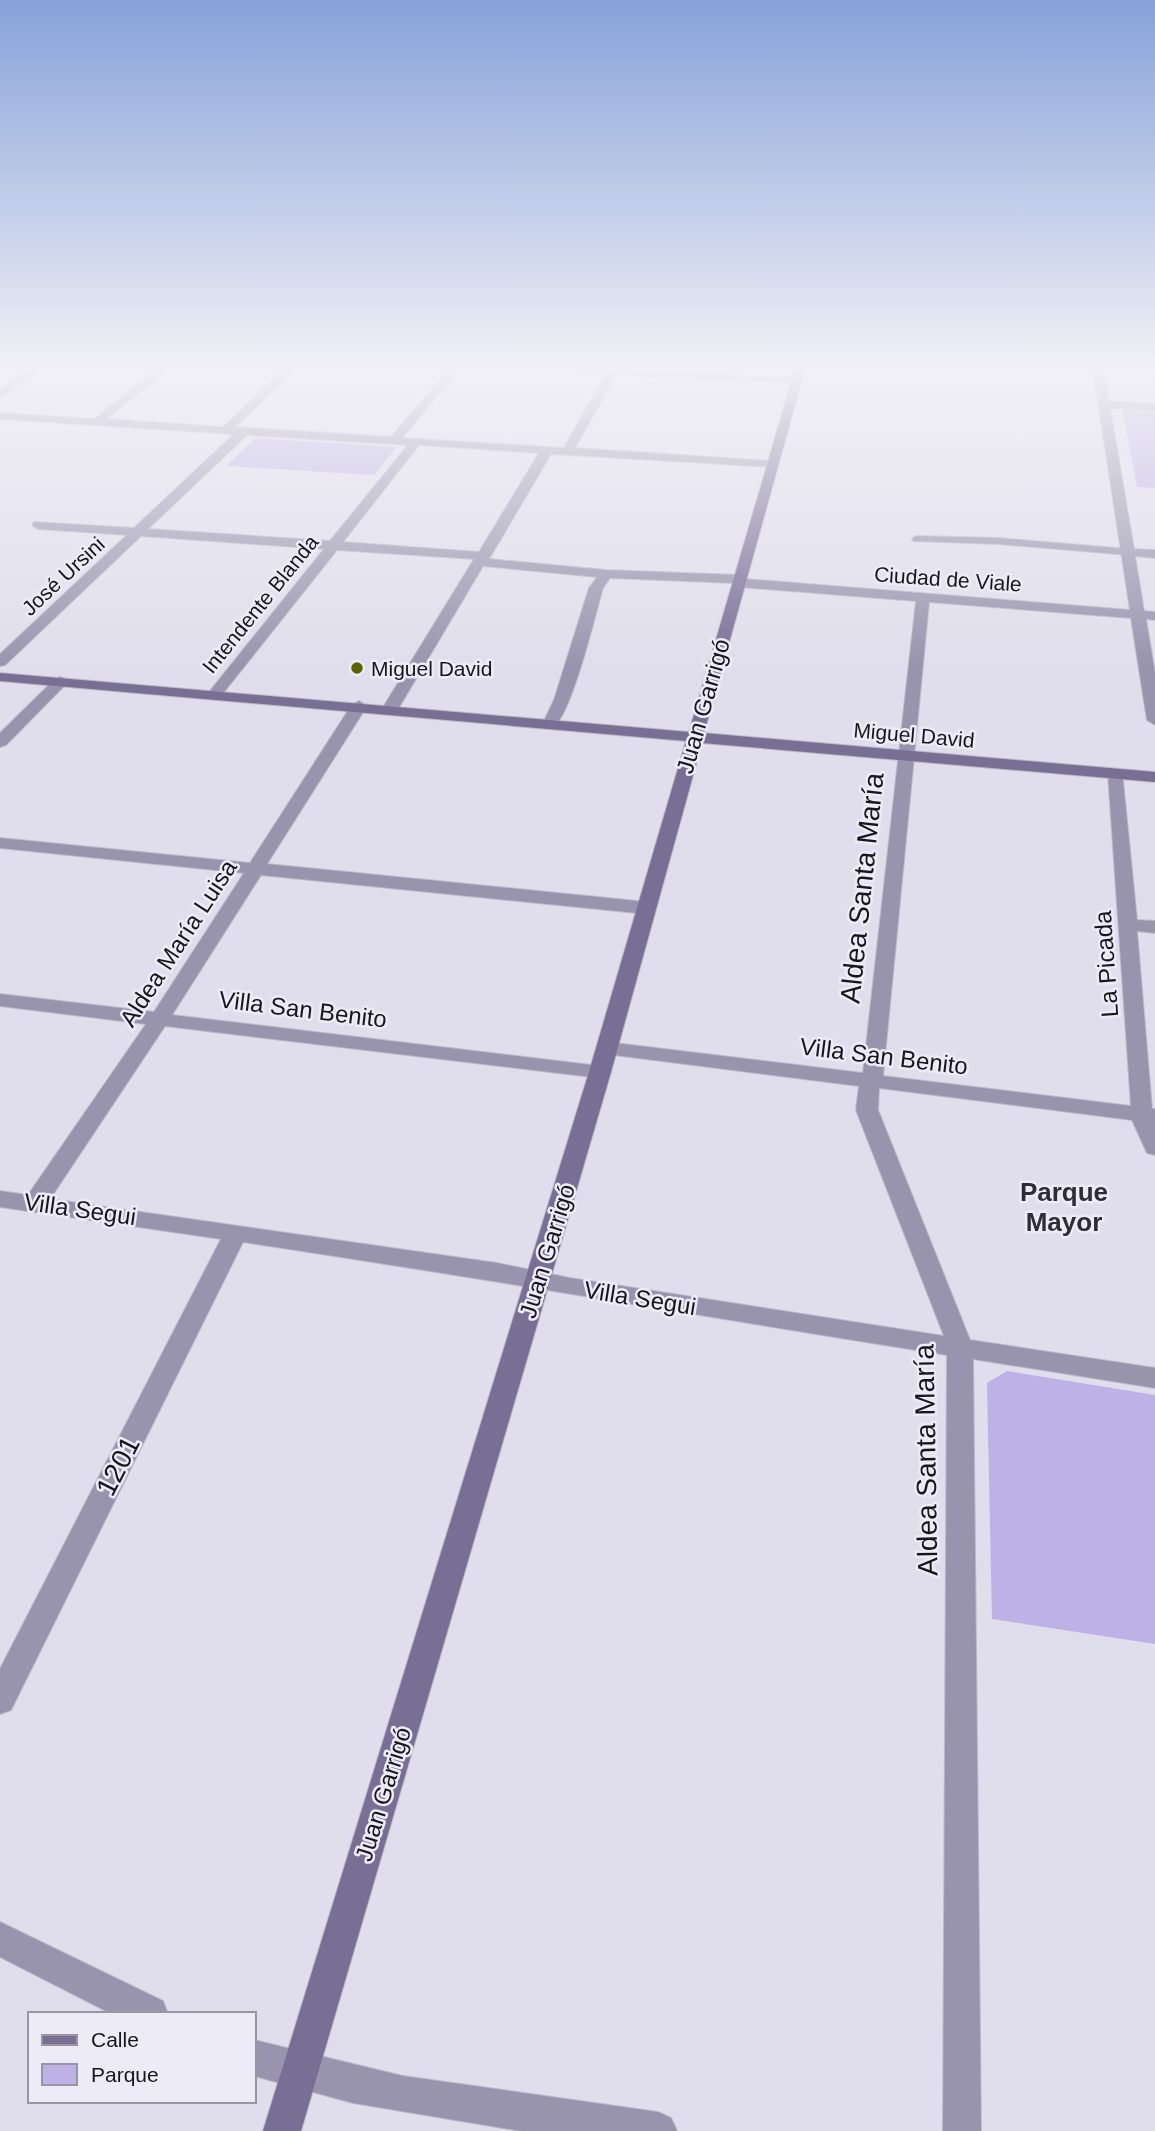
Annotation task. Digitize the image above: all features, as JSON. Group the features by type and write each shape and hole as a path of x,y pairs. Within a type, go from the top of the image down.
{"street":[{"name":"José Ursini","path":"0,662 205,468"},
{"name":"Intendente Blanda","path":"215,694 395,468"},
{"path":"390,709 536,468"},
{"name":"Juan Garrigó","path":"282,2131 538,1281 772,468"},
{"path":"1113,468 1152,686 1155,720"},
{"name":"Ciudad de Viale","path":"38,525 334,545 606,574 739,581 1155,616"},
{"path":"1128,552 1155,554"},
{"path":"551,723 562,700 594,595 606,574"},
{"name":"Aldea Santa María","path":"923,598 873,1081 867,1094 867,1110 952,1319 960,1348 962,2131"},
{"name":"Miguel David","path":"0,677 1155,777"},
{"path":"0,742 60,682"},
{"name":"Aldea María Luisa","path":"35,1203 160,1018 359,706"},
{"name":"La Picada","path":"1116,774 1127,925 1148,1115 1143,1126 1155,1148"},
{"path":"0,843 647,908"},
{"path":"1127,925 1155,928"},
{"name":"Villa San Benito","path":"0,1000 603,1060 873,1081 1148,1115"},
{"name":"Villa Segui","path":"0,1199 237,1231 497,1271 538,1281 1155,1378"},
{"name":"1201","path":"0,1700 237,1231"},
{"path":"0,1939 146,2012"},
{"path":"256,2059 298,2073 374,2089 658,2131"}],"lane":[{"path":"915,539 998,541 1128,552"}],"green space":[{"path":"266,468 379,468 374,475"},
{"path":"1133,468 1155,468 1155,488 1137,487"},
{"path":"1007,1371 1155,1395 1155,1644 992,1619 987,1383"}],"place":[{"name":"Miguel David","path":"357,668"}],"district":[{"name":"Parque Mayor","path":"1064,1207"}]}
